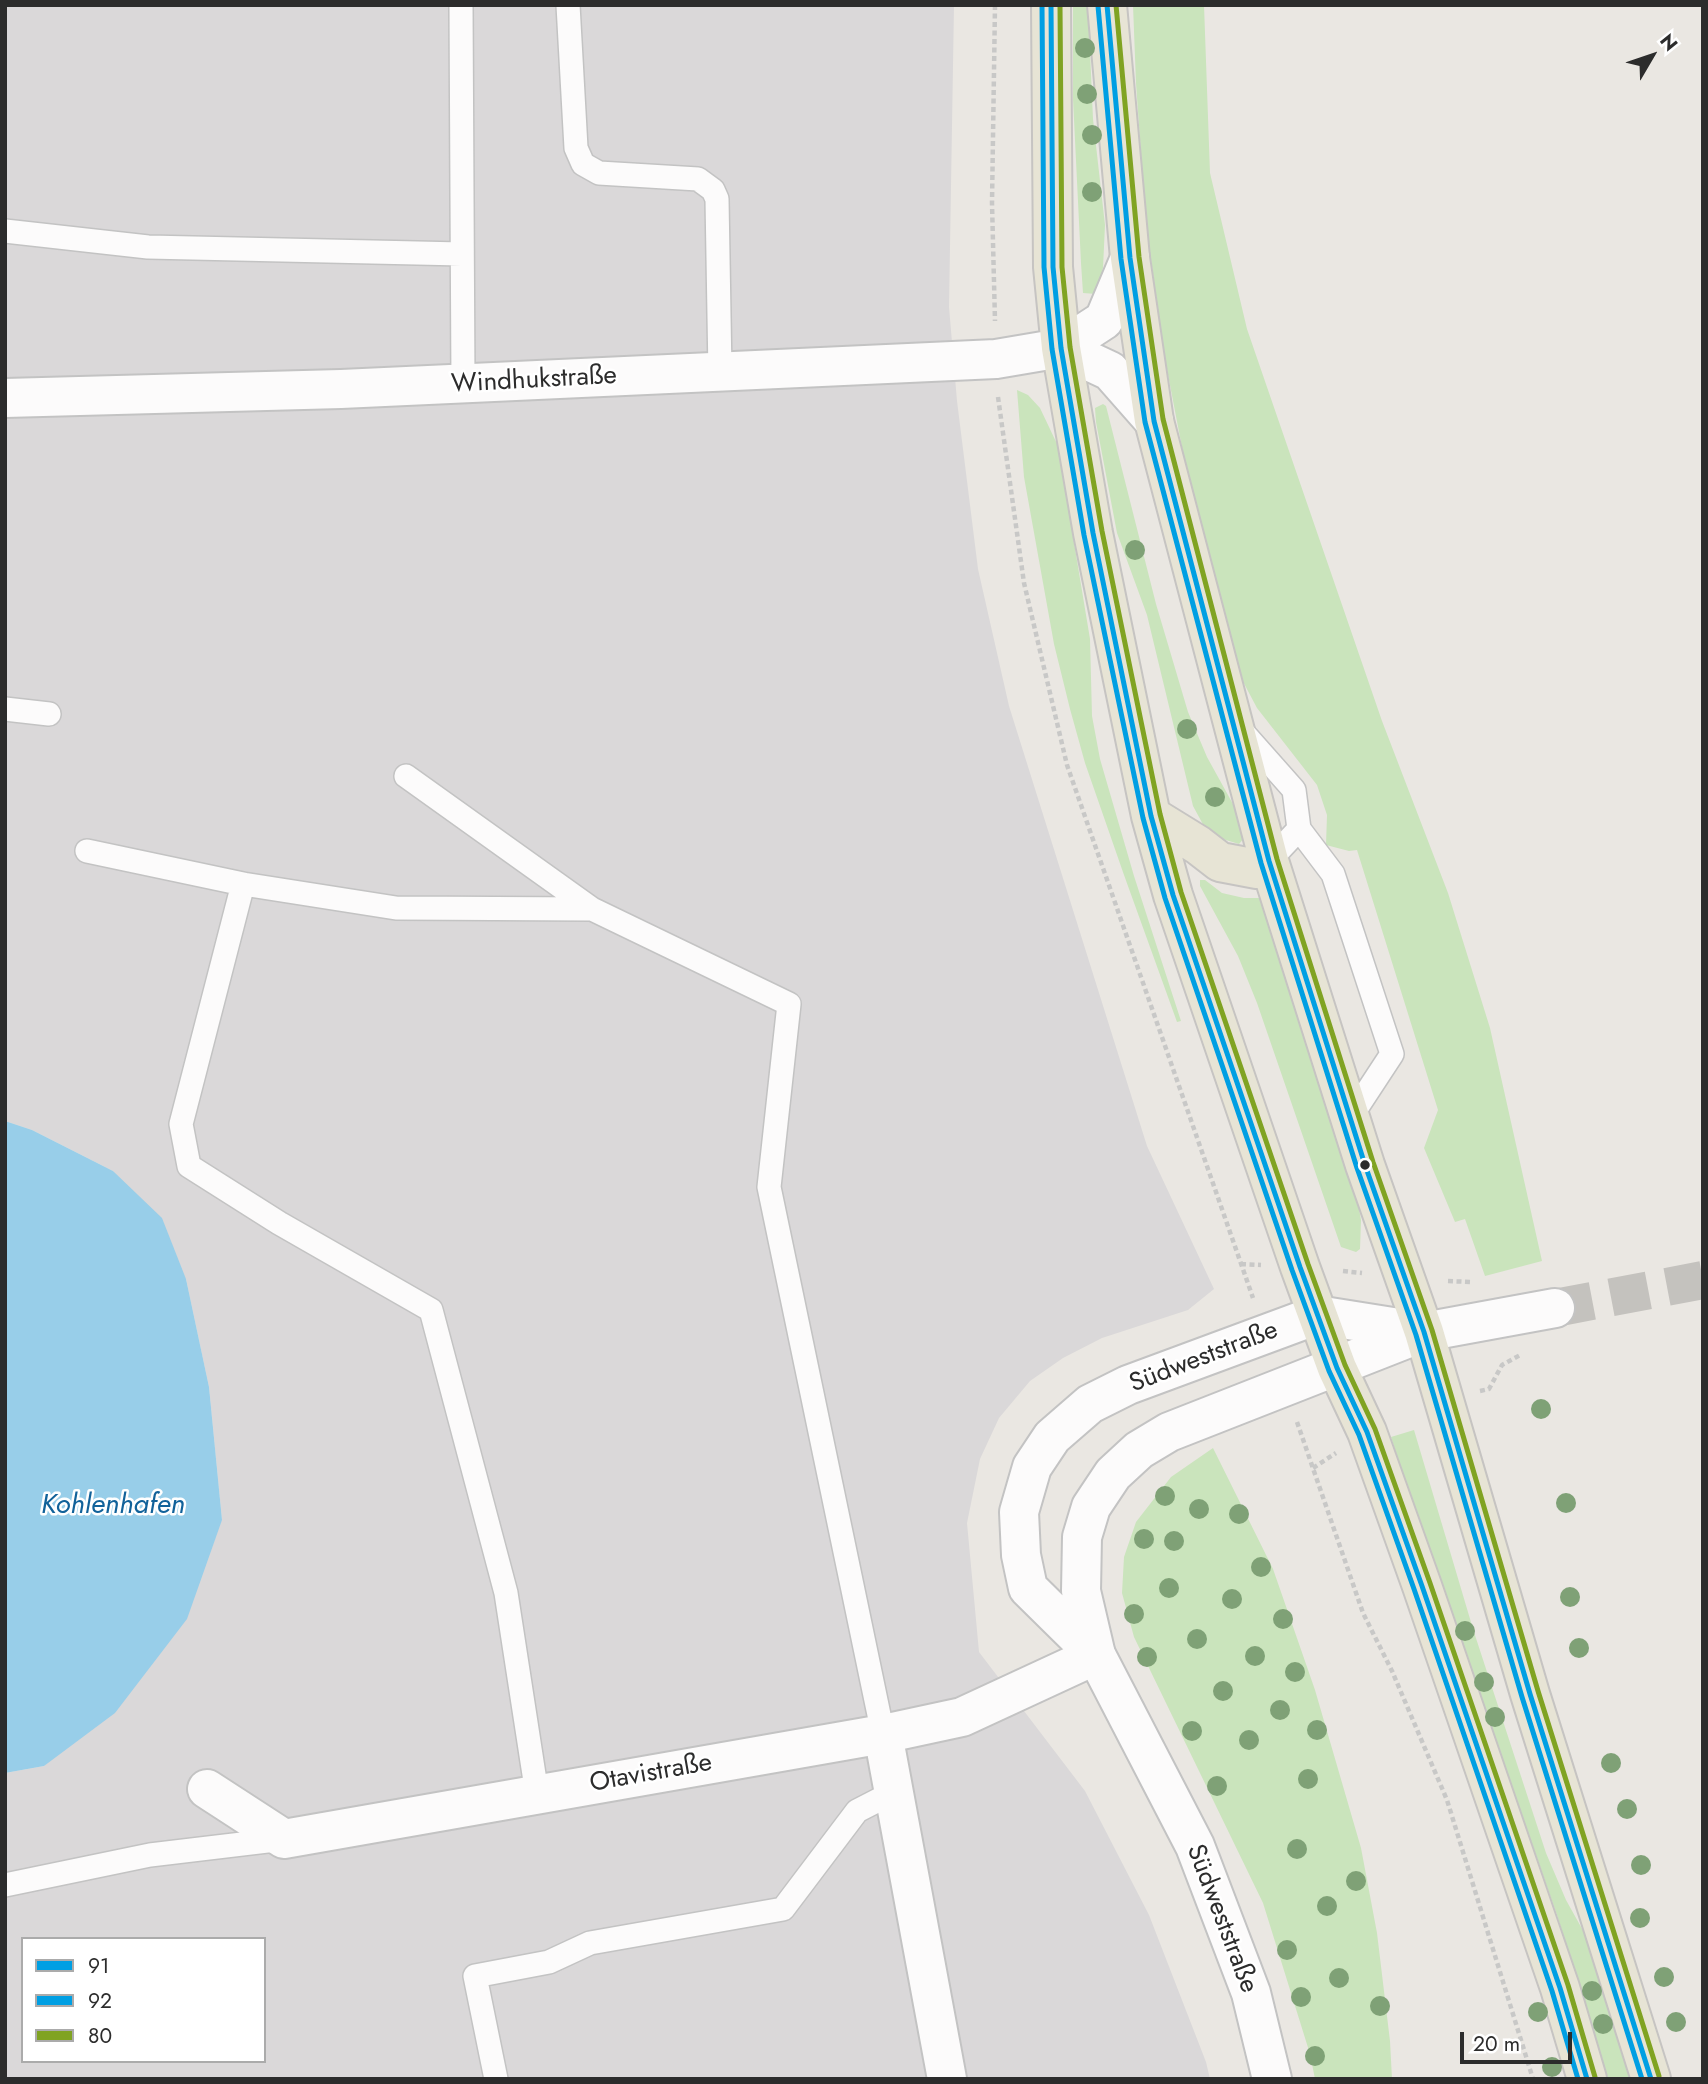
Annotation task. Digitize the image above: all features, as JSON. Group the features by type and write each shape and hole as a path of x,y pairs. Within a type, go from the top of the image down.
{"main road":[{"path":"1051,5 1053,267 1061,348 1093,533 1151,816 1177,906 1317,1315 1337,1368 1367,1433 1418,1573 1560,1988 1587,2079"},
{"path":"1107,5 1130,258 1154,421 1269,862 1350,1118 1424,1332 1530,1694 1651,2079"},
{"path":"1151,816 1220,862 1257,869 1269,862"}],"street":[{"name":"Windhukstraße","path":"5,398 463,384 996,359 1061,348 1104,320 1130,258"},
{"path":"1061,348 1111,371 1154,421"},
{"path":"1424,1332 1555,1308"},
{"name":"Südweststraße","path":"1096,1655 1028,1588 1021,1555 1019,1512 1032,1467 1052,1437 1090,1404 1129,1385 1317,1315 1424,1332"},
{"name":"Südweststraße","path":"1272,2079 1251,1993 1195,1846 1096,1655 1082,1591 1082,1537 1091,1507 1113,1474 1139,1450 1169,1432 1424,1332"},
{"name":"Otavistraße","path":"284,1839 883,1734 962,1717 1096,1655"},
{"path":"883,1734 947,2079"},
{"path":"207,1789 284,1839"}],"lane":[{"path":"461,5 463,384"},
{"path":"568,5 576,148 583,164 599,173 698,179 713,190 717,199 720,373"},
{"path":"5,231 148,247 462,254"},
{"path":"5,709 49,715"},
{"path":"1232,720 1294,790 1299,829 1333,874 1392,1054 1350,1118"},
{"path":"406,776 592,909 789,1004 769,1187 883,1734"},
{"path":"1269,862 1299,829"},
{"path":"87,851 243,884 396,908 592,909"},
{"path":"243,884 181,1124 189,1166 279,1223 431,1310 506,1593 537,1794"},
{"path":"496,2079 475,1976 549,1962 590,1943 783,1909 857,1811 894,1792"},
{"path":"5,1885 150,1855 284,1839"}],"path":[{"path":"995,5 992,204 996,359 999,404 1024,583 1068,765 1241,1264"},
{"path":"1313,1468 1363,1613 1392,1671 1447,1800 1533,2079"}],"shaded area":[{"path":"5,5 954,5 949,307 957,401 978,569 1009,706 1147,1146 1214,1289 1188,1310 1102,1338 1063,1358 1030,1381 999,1418 980,1459 967,1523 979,1652 1085,1791 1149,1915 1206,2062 1210,2079 5,2079 5,1773 44,1766 222,1520 209,1387 186,1279 113,1171 32,1130 5,1121"}],"green space":[{"path":"1073,5 1088,5 1093,119 1105,225 1103,268 1096,294 1083,293 1073,99"},
{"path":"1133,5 1204,5 1210,173 1247,329 1382,721 1448,893 1490,1028 1542,1261 1485,1276 1465,1219 1455,1222 1424,1148 1438,1110 1357,850 1349,851 1326,845 1327,815 1317,785 1257,708 1239,674 1189,484 1165,359 1146,224"},
{"path":"1017,390 1028,395 1040,408 1058,446 1090,639 1092,716 1100,759 1181,1021 1177,1022 1124,875 1085,763 1070,709 1054,644 1024,477"},
{"path":"1103,404 1106,406 1156,604 1188,712 1207,757 1239,815 1246,836 1239,844 1216,837 1205,828 1193,806 1147,615 1117,533 1096,422 1095,408"},
{"path":"1200,880 1205,880 1222,893 1244,898 1264,898 1354,1180 1361,1220 1360,1249 1356,1252 1341,1247 1257,1003 1238,956 1200,886"},
{"path":"1414,1430 1473,1629 1546,1853 1566,1900 1590,1943 1632,2079 1608,2079 1557,1915 1410,1496 1391,1437"},
{"path":"1213,1448 1273,1569 1315,1690 1361,1848 1377,1933 1392,2079 1315,2079 1310,2054 1263,1903 1134,1637 1122,1593 1124,1557 1136,1522 1171,1477"}],"water":[{"name":"Kohlenhafen","path":"5,1121 32,1130 113,1171 162,1218 186,1279 209,1387 222,1520 187,1619 115,1713 44,1766 5,1773"}],"tunnel":[{"path":"1555,1308 1703,1280"}],"transit line":[{"name":"92","path":"1042,5 1044,267 1052,349 1084,535 1143,818 1165,898 1292,1270 1329,1371 1359,1435 1414,1589 1552,1991 1578,2079"},
{"name":"91","path":"1051,5 1053,267 1061,348 1093,533 1151,816 1173,895 1300,1267 1337,1368 1367,1432 1422,1586 1560,1988 1587,2079"},
{"name":"80","path":"1060,5 1062,267 1070,347 1102,531 1160,814 1181,892 1308,1264 1345,1365 1375,1429 1430,1583 1568,1985 1595,2077"},
{"name":"91","path":"1107,5 1130,258 1154,421 1269,861 1365,1165 1424,1332 1530,1694 1651,2079"},
{"name":"80","path":"1116,5 1139,257 1163,419 1277,859 1373,1162 1432,1330 1538,1691 1659,2076"},
{"name":"92","path":"1098,6 1121,259 1145,422 1261,863 1357,1168 1416,1335 1522,1697 1642,2079"}]}
